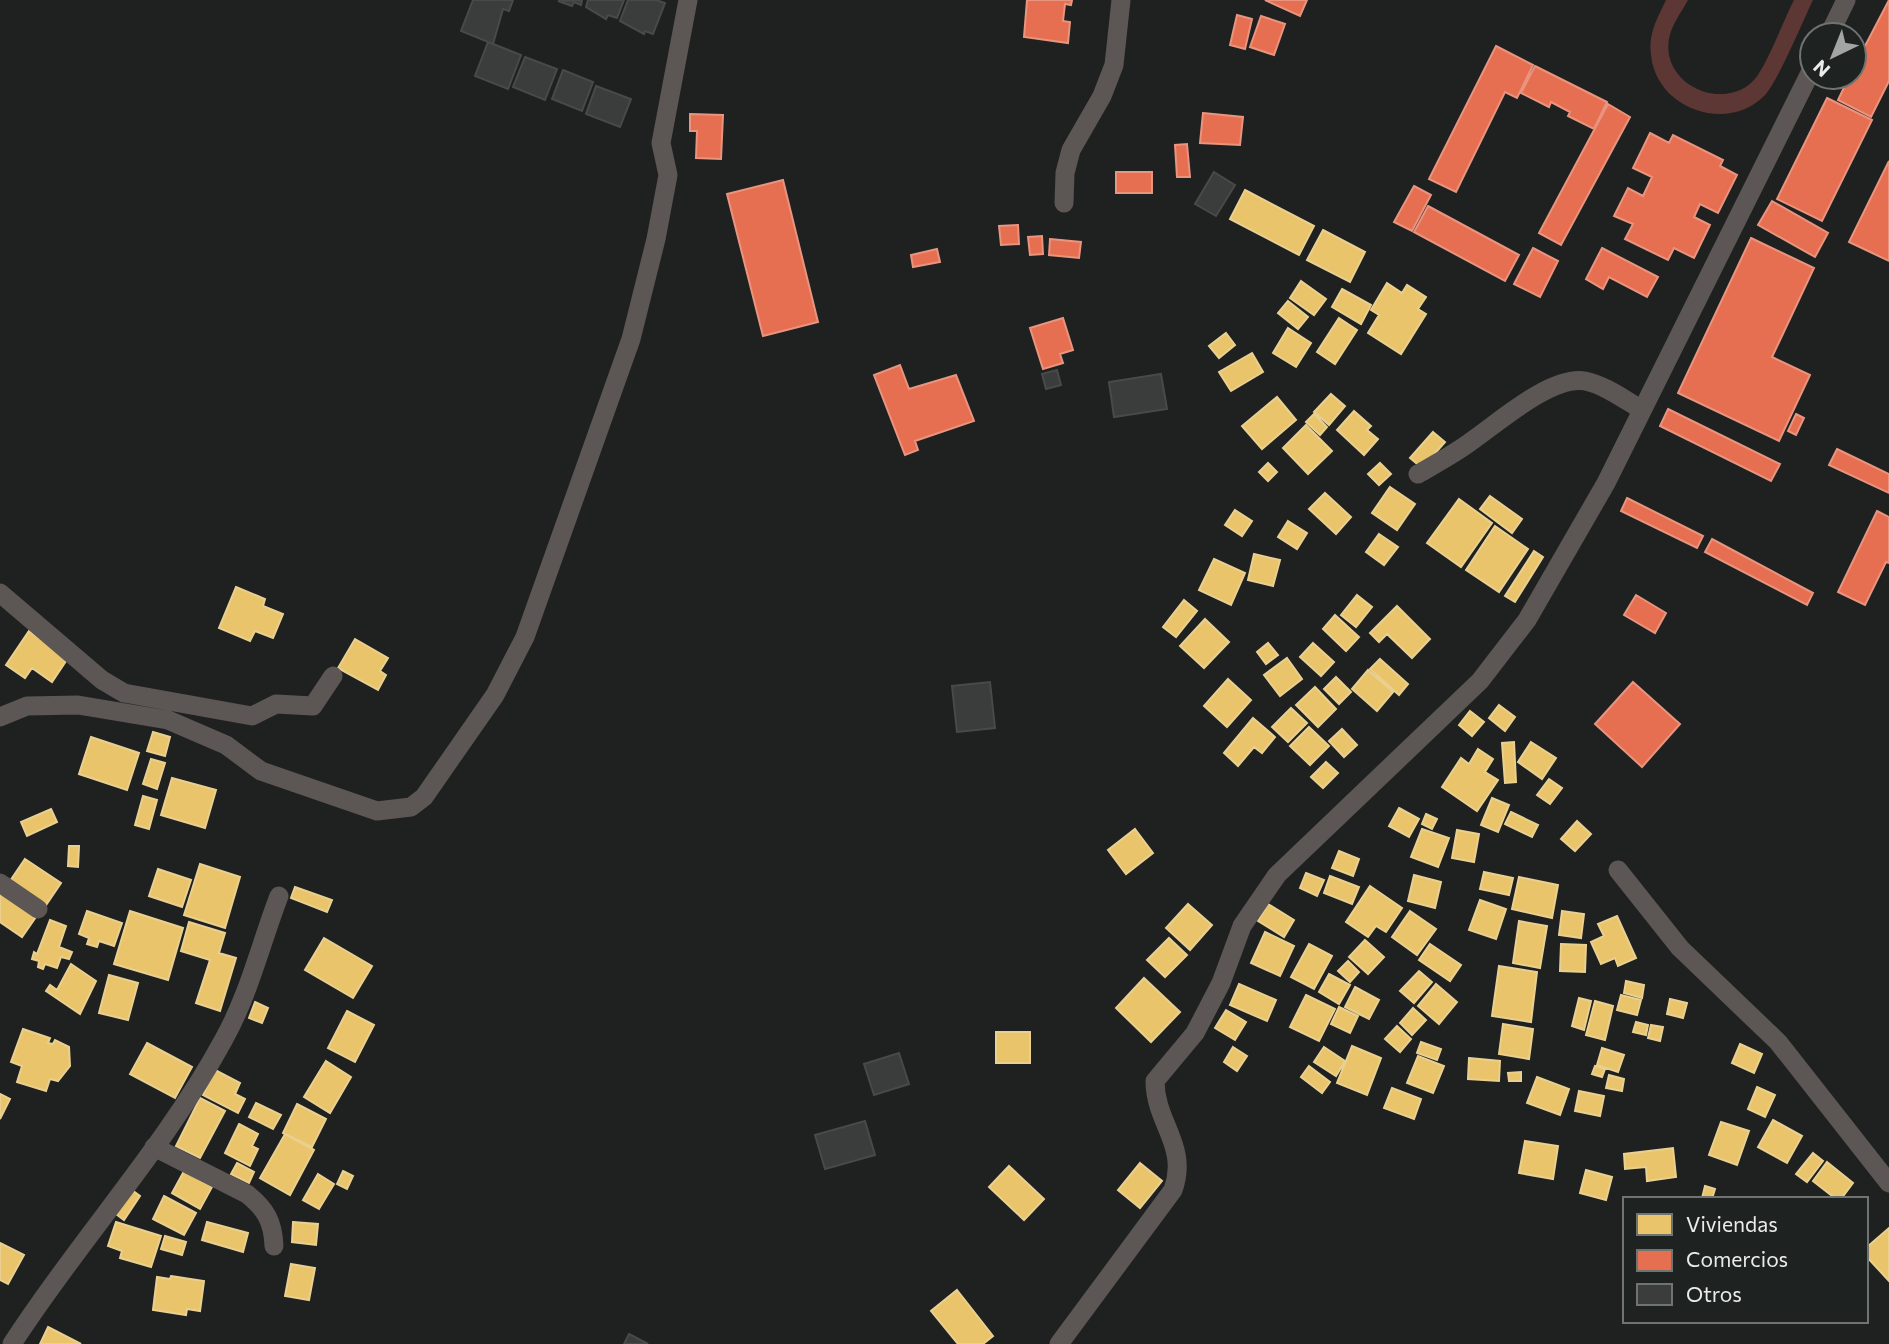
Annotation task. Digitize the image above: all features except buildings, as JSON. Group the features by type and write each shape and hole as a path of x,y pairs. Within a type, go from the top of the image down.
{"street":[{"path":"0,717 27,706 78,705 168,720 226,745 261,771 377,811 411,807 424,797 495,695 524,637 631,339 656,239 668,175 661,143 688,0"},
{"path":"1064,203 1065,173 1071,150 1102,96 1114,65 1121,0"},
{"path":"1836,21 1846,0"},
{"path":"1059,1344 1173,1190 1179,1173 1178,1152 1155,1095 1155,1082 1195,1033 1209,1009 1242,926 1277,874 1470,691 1527,621 1563,562 1642,410 1801,91"},
{"path":"1419,474 1471,442 1524,402 1572,382 1583,381 1597,385 1642,410"},
{"path":"0,593 102,680 124,692 252,716 276,704 313,706 333,676"},
{"path":"1618,870 1680,948 1778,1042 1889,1183"},
{"path":"0,883 38,909"},
{"path":"12,1344 154,1147 224,1040 242,1003 279,896"},
{"path":"154,1147 247,1194 259,1203 273,1226 274,1246"}],"shaded area":[{"path":"1666,0 1688,0 1670,34 1669,55 1674,69 1696,88 1726,94 1740,90 1758,75 1794,0 1813,0 1803,21 1798,21 1798,32 1765,95 1750,107 1732,113 1714,114 1696,110 1680,102 1666,90 1656,74 1651,55 1654,27"}]}
